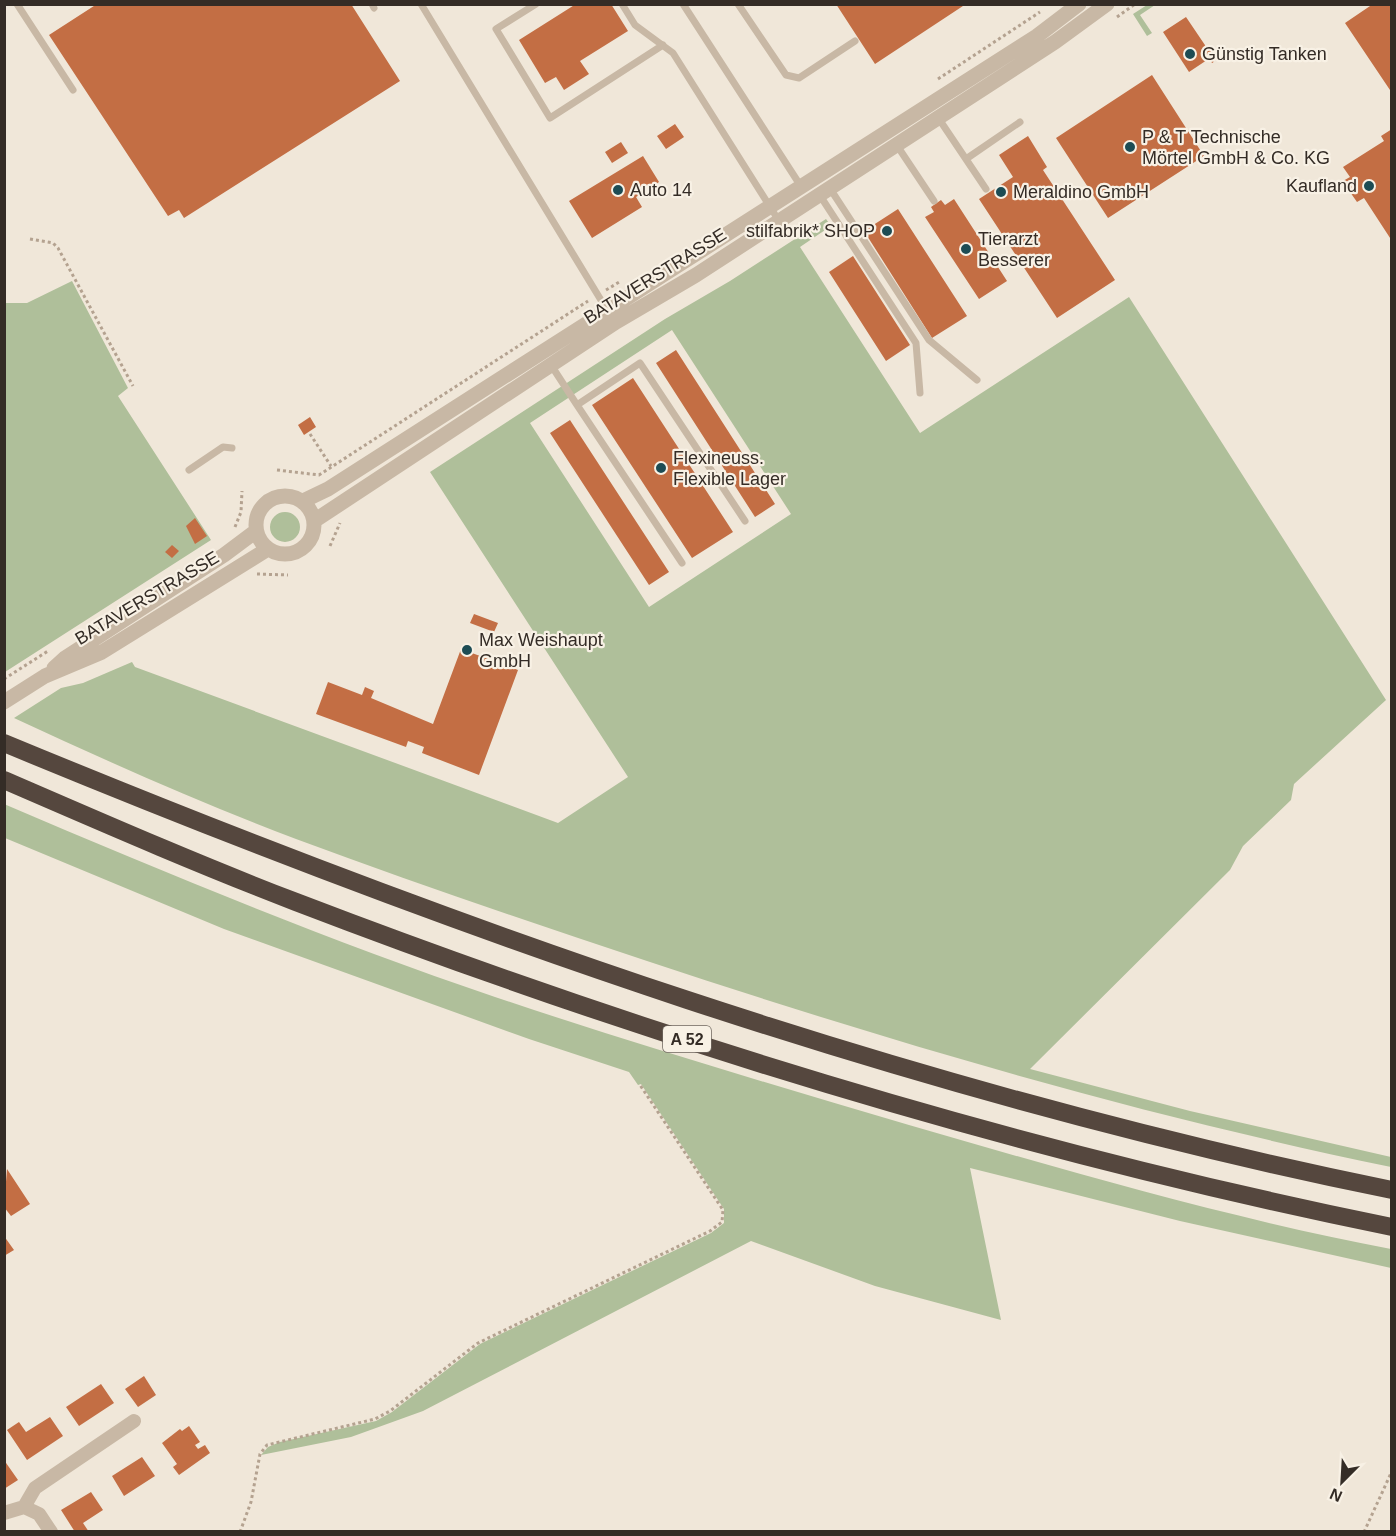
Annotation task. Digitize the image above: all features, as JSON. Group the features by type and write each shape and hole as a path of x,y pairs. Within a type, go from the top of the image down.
{"highway":[{"name":"A 52","path":"4,743 350,881 513,942 752,1021 1045,1107 1392,1190"},
{"name":"A 52","path":"4,780 295,902 501,976 741,1058 1033,1143 1201,1185 1392,1227"}],"street":[{"name":"BATAVERSTRASSE","path":"934,111 1079,4"},
{"name":"BATAVERSTRASSE","path":"314,521 550,364 779,221 816,188 892,138 934,111 1055,42 1107,4"},
{"name":"BATAVERSTRASSE","path":"303,501 328,489 607,309 687,262 770,208 816,188"},
{"path":"280,495 292,496 303,501 314,521 309,542 302,549 291,554 278,554 268,549 260,541 256,531 256,517 262,506 270,499 280,495"},
{"name":"BATAVERSTRASSE","path":"45,676 65,658 224,555 256,531"},
{"name":"BATAVERSTRASSE","path":"4,702 45,676 102,652 268,549"},
{"path":"24,1507 35,1488 134,1421"},
{"path":"4,1513 24,1507 39,1514 51,1532"}],"lane":[{"path":"17,4 73,90"},
{"path":"422,4 616,322"},
{"path":"536,4 496,29 550,118 663,45"},
{"path":"622,4 635,25 673,52 779,221"},
{"path":"683,4 929,340 977,380"},
{"path":"738,4 786,75 799,78 855,41"},
{"path":"934,111 986,189"},
{"path":"966,159 1020,122"},
{"path":"892,138 934,201"},
{"path":"816,188 916,343 920,393"},
{"path":"578,405 640,363 745,521"},
{"path":"550,364 682,562"},
{"path":"189,470 223,447 232,448"}],"path":[{"path":"30,239 53,243 58,248 133,386"},
{"path":"277,470 319,475 599,295"},
{"path":"310,434 331,466"},
{"path":"240,1532 251,1502 260,1454 267,1445 375,1419 390,1411 478,1343 710,1231 722,1222 723,1210 640,1085"},
{"path":"1364,1532 1392,1471"}],"green space":[{"path":"1147,5 1155,5 1140,15 1152,33 1147,36 1133,14"},
{"path":"826,219 831,226 800,247 920,433 1129,297 1386,700 1294,784 1291,800 1243,846 1230,870 1030,1069 1190,1111 1391,1157 1391,1167 1203,1124 1016,1075 739,991 515,917 296,839 154,781 14,718 61,688 83,683 132,662 135,667 558,823 628,777 430,472 665,319 730,281","holes":["672,330 791,514 649,607 530,423"]},
{"path":"72,281 128,388 118,396 211,540 5,672 5,303 27,303"},
{"path":"285,512 296,516 300,527 296,538 285,542 274,538 270,527 274,516"},
{"path":"4,804 309,930 495,997 701,1063 1148,1193 1269,1223 1391,1249 1391,1268 1180,1221 970,1168 1001,1320 875,1286 751,1241 423,1411 351,1437 261,1455 268,1447 280,1442 376,1421 392,1412 480,1344 711,1233 724,1223 724,1209 641,1084 638,1085 629,1072 529,1039 224,929 5,838"}],"building":[{"path":"97,4 351,4 400,81 184,218 179,210 168,216 49,35"},
{"path":"576,4 611,4 628,31 580,61 589,74 564,90 556,77 545,83 519,40"},
{"path":"836,4 966,4 875,64"},
{"path":"1373,4 1392,4 1392,93 1345,23"},
{"path":"1186,17 1209,51 1210,48 1216,50 1213,63 1207,60 1189,72 1163,32"},
{"name":"P & T Technische Mörtel GmbH & Co. KG","path":"1152,75 1204,156 1108,218 1056,138"},
{"path":"675,124 684,137 666,149 657,136"},
{"name":"Kaufland","path":"1392,129 1392,241 1364,198 1357,202 1350,192 1343,181 1350,177 1343,167 1384,141 1381,136"},
{"path":"1028,136 1047,167 1043,170 1115,280 1057,318 979,199 1013,177 999,155"},
{"path":"621,142 628,153 612,163 605,152"},
{"name":"Auto 14","path":"643,156 659,182 636,197 642,207 592,238 569,201"},
{"name":"Tierarzt Besserer","path":"954,199 1007,281 979,299 925,217 934,212 931,207 941,200 945,205"},
{"path":"898,209 967,316 932,338 864,231"},
{"path":"853,256 910,345 886,361 829,272"},
{"path":"676,350 775,504 755,517 656,363"},
{"path":"633,378 733,532 692,558 592,405"},
{"path":"310,417 316,427 304,435 298,425"},
{"path":"570,420 669,572 649,585 550,433"},
{"path":"195,518 207,536 195,544 186,526"},
{"path":"172,545 179,551 172,558 165,552"},
{"path":"474,614 498,623 494,632 470,623"},
{"path":"461,649 518,670 479,775 422,753 424,747 408,741 406,747 316,714 328,682 362,695 365,687 374,691 371,698 433,724"},
{"path":"7,1169 30,1204 11,1216 4,1207"},
{"path":"4,1236 14,1250 4,1256"},
{"path":"144,1376 156,1395 138,1407 125,1389"},
{"path":"101,1384 114,1403 79,1426 66,1407"},
{"path":"50,1417 63,1436 27,1460 7,1430 19,1422 26,1432"},
{"path":"189,1426 200,1442 195,1445 198,1449 205,1445 210,1453 179,1475 173,1467 177,1464 162,1443 180,1429 182,1431"},
{"path":"142,1457 155,1476 124,1496 112,1476"},
{"path":"4,1460 18,1480 4,1489"},
{"path":"91,1492 103,1510 83,1523 89,1532 75,1532 61,1510"}],"place":[{"name":"Günstig Tanken","path":"1190,54"},
{"name":"P & T Technische Mörtel GmbH & Co. KG","path":"1130,147"},
{"name":"Kaufland","path":"1369,186"},
{"name":"Auto 14","path":"618,190"},
{"name":"Meraldino GmbH","path":"1001,192"},
{"name":"stilfabrik* SHOP","path":"887,231"},
{"name":"Tierarzt Besserer","path":"966,249"},
{"name":"Flexineuss. Flexible Lager","path":"661,468"},
{"name":"Max Weishaupt GmbH","path":"467,650"}]}
